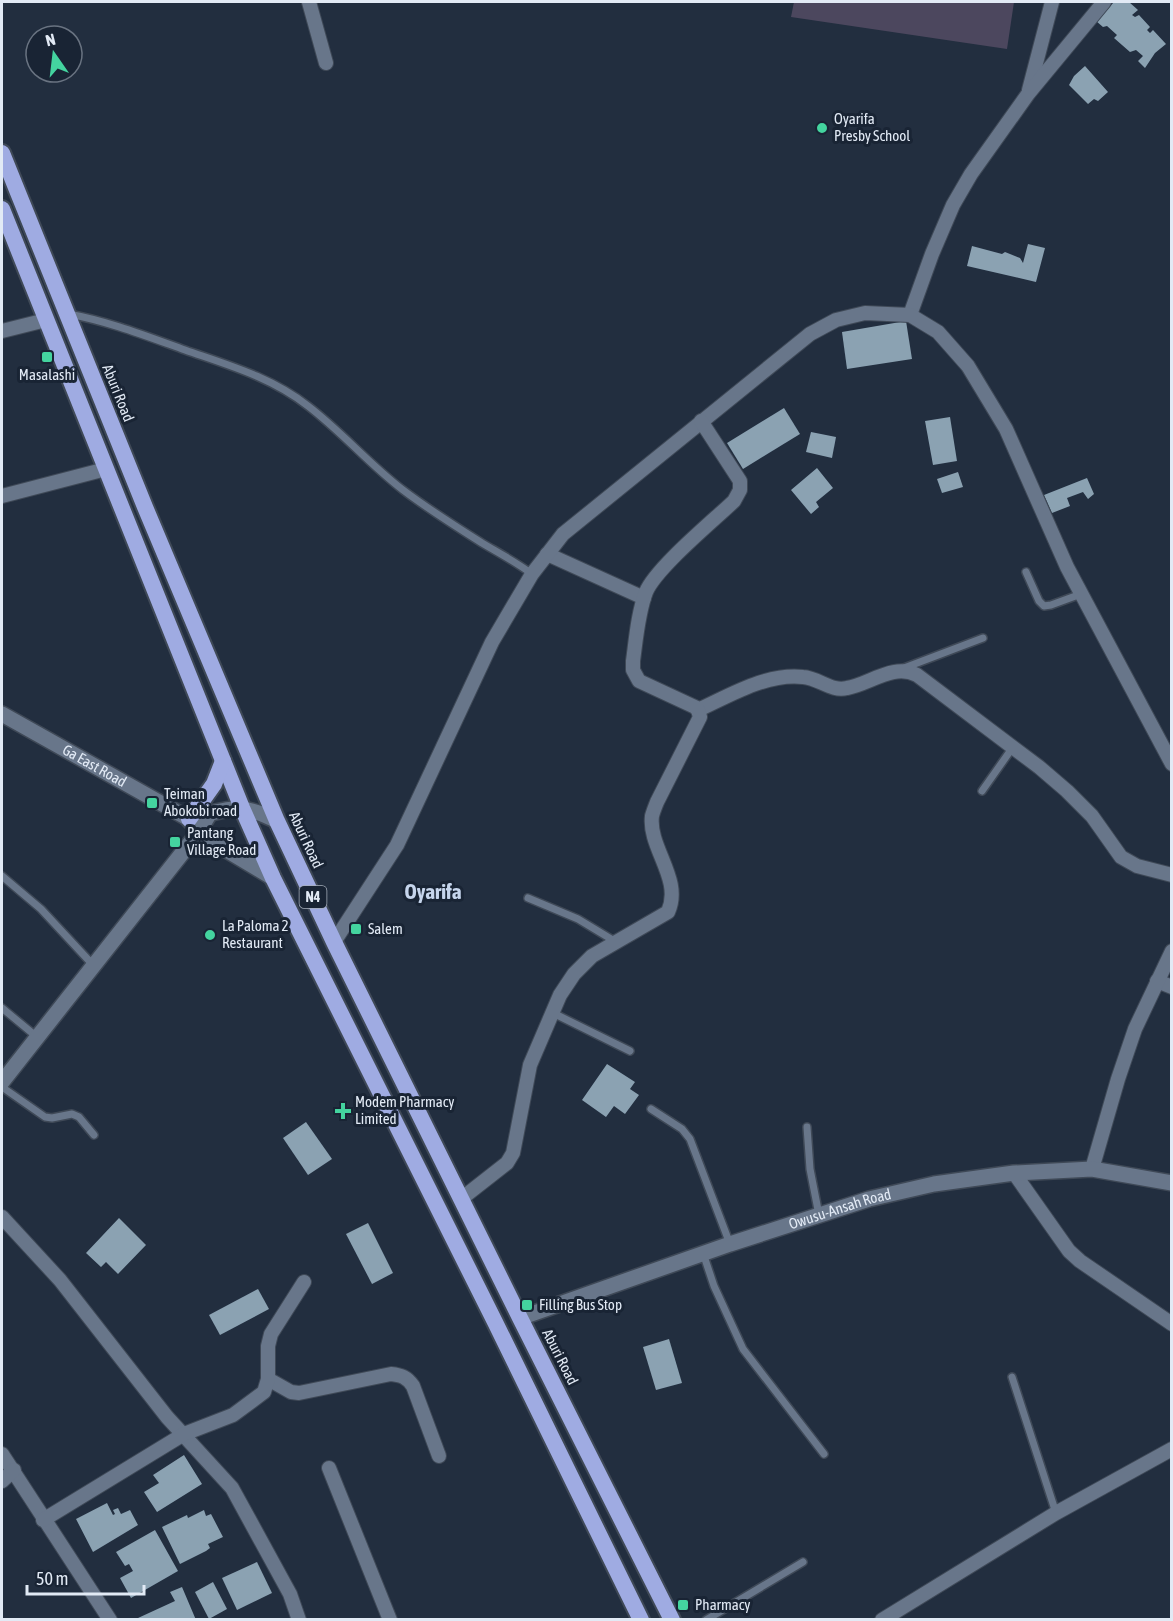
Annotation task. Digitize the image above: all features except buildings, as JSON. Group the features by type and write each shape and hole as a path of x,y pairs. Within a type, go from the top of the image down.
{"highway":[{"name":"Aburi Road","path":"2,153 145,507 277,821 461,1199 672,1620"},
{"name":"N4","path":"2,209 242,808 273,878 641,1620"},
{"path":"193,826 223,761"}],"street":[{"path":"309,2 326,63"},
{"path":"1028,94 1052,2"},
{"path":"910,315 952,205 971,174 1028,94 1104,2"},
{"path":"334,942 397,845 492,642 532,574 563,534 810,334 836,320 865,313 910,315 938,332 968,366 1006,429 1067,567 1170,760"},
{"path":"2,331 46,320"},
{"path":"461,1199 507,1163 513,1153 530,1065 560,995 574,974 592,956 668,912 673,901 672,889 653,828 652,815 700,717 695,706 639,681 635,675 633,661 647,590 657,575 734,501 740,490 740,481 701,422"},
{"path":"2,496 106,469"},
{"path":"547,554 644,598"},
{"path":"698,710 758,683 778,678 804,677 835,689 847,688 899,670 908,671 917,675 1067,791 1092,816 1121,857 1137,866 1172,875"},
{"name":"Ga East Road","path":"2,714 193,826 273,878"},
{"path":"2,1082 94,966 193,826 210,813 242,808 255,810 277,821"},
{"path":"1092,1169 1135,1029 1172,951"},
{"path":"1157,981 1172,987"},
{"name":"Owusu-Ansah Road","path":"520,1318 703,1253 819,1215 869,1199 934,1184 1014,1173 1092,1169 1172,1184"},
{"path":"1014,1173 1065,1245 1080,1261 1172,1324"},
{"path":"2,1217 60,1280 167,1417 232,1488 290,1594 299,1620"},
{"path":"44,1520 184,1434 233,1414 264,1392 268,1379 268,1346 272,1334 304,1282"},
{"path":"268,1379 291,1392 299,1393 391,1374 400,1375 408,1379 413,1386 439,1456"},
{"path":"882,1620 1056,1514 1172,1449"},
{"path":"2,1454 110,1620"},
{"path":"330,1468 390,1620"},
{"path":"2,1481 14,1470"}],"lane":[{"path":"67,314 111,324 235,367 279,386 308,405 351,442 370,463 404,490 532,574"},
{"path":"1026,572 1044,606 1081,594"},
{"path":"899,670 983,638"},
{"path":"982,791 1012,747"},
{"path":"2,876 41,909 94,966"},
{"path":"528,898 578,919 616,942"},
{"path":"2,1008 37,1037"},
{"path":"553,1013 630,1051"},
{"path":"2,1087 45,1117 72,1114 79,1118 94,1135"},
{"path":"651,1109 682,1129 690,1139 730,1244"},
{"path":"807,1127 810,1169 819,1215"},
{"path":"703,1253 714,1286 743,1349 824,1454"},
{"path":"1012,1377 1056,1514"},
{"path":"706,1620 803,1562"}],"shaded area":[{"path":"794,2 1014,2 1007,49 791,17"}],"place":[{"name":"Oyarifa Presby School","path":"822,128"},
{"name":"Masalashi","path":"47,357"},
{"name":"Teiman Abokobi road","path":"152,803"},
{"name":"Pantang Village Road","path":"175,842"},
{"name":"Salem","path":"356,929"},
{"name":"La Paloma 2 Restaurant","path":"210,935"},
{"name":"Modem Pharmacy Limited","path":"343,1111"},
{"name":"Filling Bus Stop","path":"527,1305"},
{"name":"Pharmacy","path":"683,1605"}],"district":[{"name":"Oyarifa","path":"433,892"}]}
